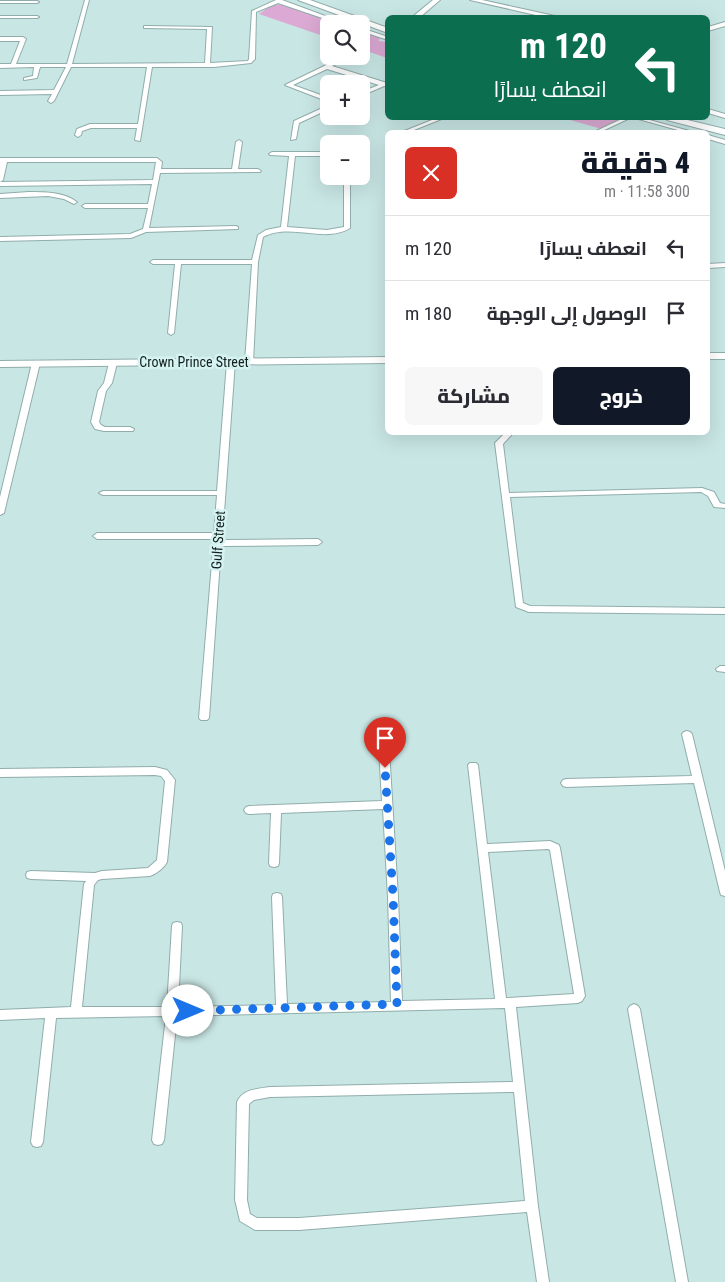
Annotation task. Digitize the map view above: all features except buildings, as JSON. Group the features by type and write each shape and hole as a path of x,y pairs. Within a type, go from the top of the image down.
{"highway":[{"path":"302,0 385,30"},
{"path":"322,0 385,22"},
{"path":"710,119 725,123"},
{"path":"678,120 725,132"}],"main road":[{"path":"710,356 725,356"},
{"name":"Crown Prince Street","path":"0,364 385,360"}],"street":[{"path":"52,101 69,67 87,0"},
{"path":"0,66 207,65 251,61 254,11 279,0 320,15"},
{"path":"418,15 437,0"},
{"path":"472,0 546,15"},
{"path":"0,2 37,2"},
{"path":"0,17 37,16"},
{"path":"710,28 725,24"},
{"path":"146,27 210,28 207,65"},
{"path":"370,32 385,37"},
{"path":"0,39 23,39 13,66"},
{"path":"138,140 150,64"},
{"path":"320,97 288,85 332,65"},
{"path":"26,79 35,77 37,67"},
{"path":"328,67 385,84"},
{"path":"370,90 385,84"},
{"path":"0,93 55,92"},
{"path":"293,139 296,122 320,111"},
{"path":"710,112 725,116"},
{"path":"410,130 436,120"},
{"path":"601,130 623,120"},
{"path":"645,120 683,130"},
{"path":"78,135 79,130 90,126 140,126"},
{"path":"710,138 725,142"},
{"path":"235,171 239,142"},
{"path":"272,154 320,154"},
{"path":"284,230 292,154"},
{"path":"0,180 2,160 157,160 158,171 145,230"},
{"path":"158,171 258,171"},
{"path":"0,184 155,182"},
{"path":"249,362 256,262 260,236 271,231 335,231 347,228 347,185"},
{"path":"0,196 50,194 64,197 74,202"},
{"path":"85,206 151,206"},
{"path":"0,239 117,237 131,236 145,230 236,228"},
{"path":"153,262 256,262"},
{"path":"171,332 178,263"},
{"path":"710,266 725,266"},
{"name":"Gulf Street","path":"204,718 231,362"},
{"path":"0,513 36,363"},
{"path":"113,363 108,383 102,391 95,422 98,427 104,429 130,429"},
{"path":"508,435 499,443 519,605 522,608 725,611"},
{"path":"505,495 702,490 711,494 717,505 725,506"},
{"path":"103,493 221,493"},
{"path":"97,536 318,542"},
{"path":"686,734 725,892"},
{"path":"384,749 397,1004"},
{"path":"473,765 543,1282"},
{"path":"0,773 155,771 168,775 170,780 162,862 150,872 95,877 31,875"},
{"path":"566,783 698,779"},
{"path":"249,810 388,805"},
{"path":"274,863 276,809"},
{"path":"0,1016 76,1012 282,1009 506,1002 576,998 580,996 555,848 550,845 483,848"},
{"path":"76,1012 90,884 95,877"},
{"path":"277,897 282,1009"},
{"path":"158,1140 172,1011 177,926"},
{"path":"634,1009 682,1282"},
{"path":"37,1142 51,1013"},
{"path":"518,1087 270,1092 251,1094 244,1102 241,1200 244,1216 255,1224 299,1224 532,1206"}],"shaded area":[{"path":"285,4 320,16 320,35 259,14 272,5"},
{"path":"370,34 380,37 379,41 385,42 385,57 370,52"},
{"path":"570,120 618,120 602,129"}],"route":[{"path":"188,1011 397,1004 385,768"}]}
